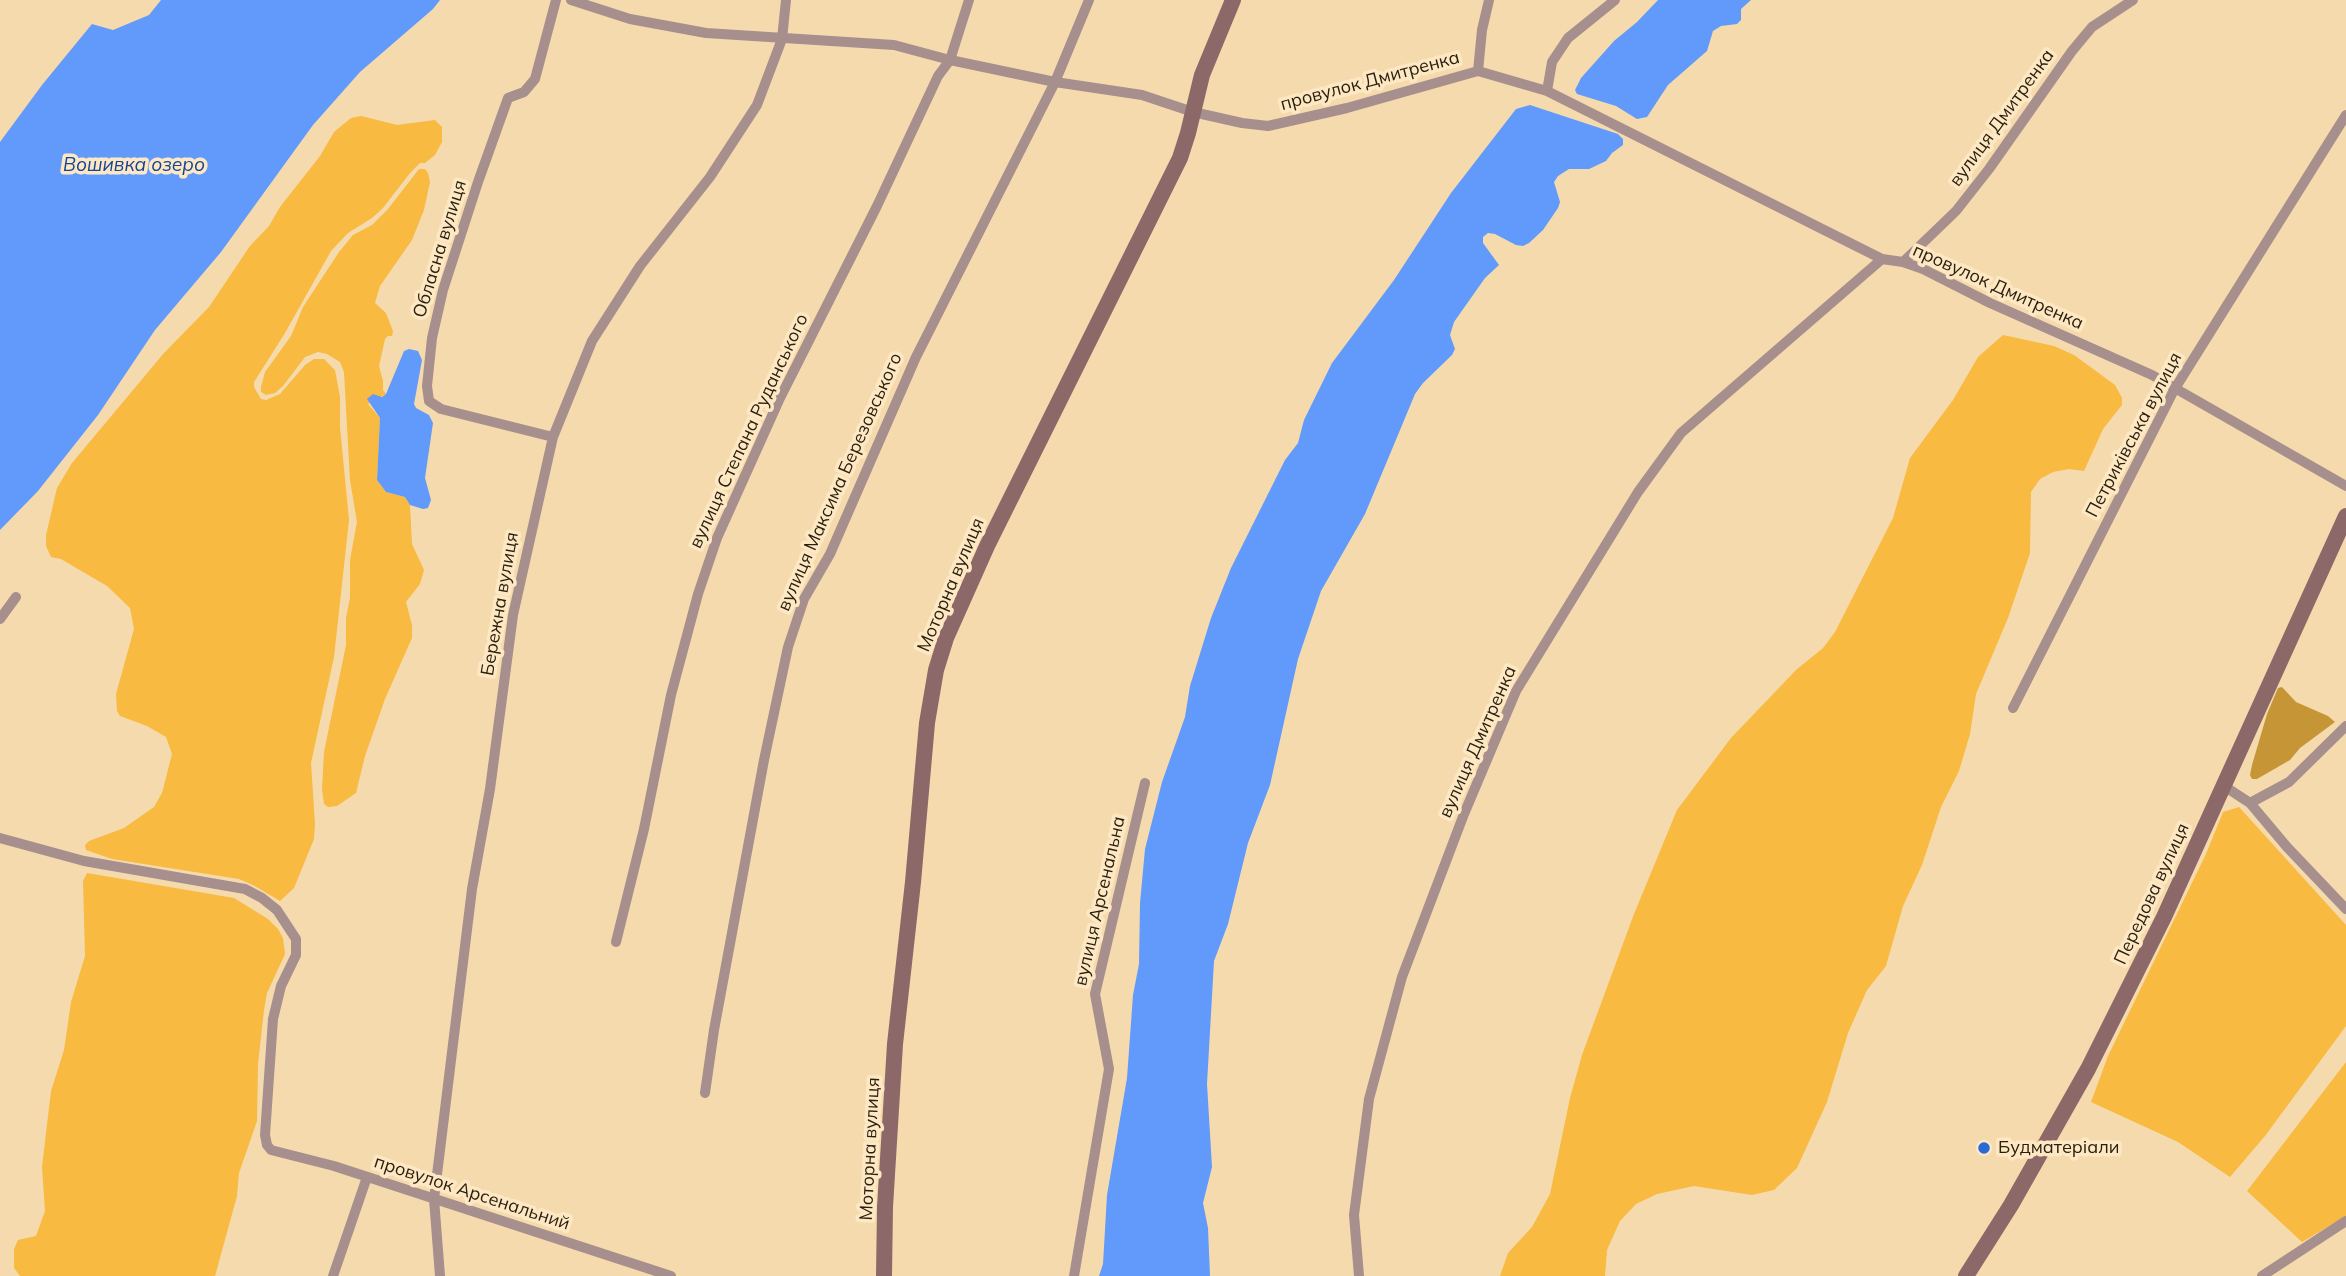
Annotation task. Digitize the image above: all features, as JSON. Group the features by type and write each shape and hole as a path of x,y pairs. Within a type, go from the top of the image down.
{"street":[{"name":"Обласна вулиця","path":"553,437 441,409 429,401 427,386 432,338 443,290 478,183 508,98 524,92 535,79 556,0"},
{"name":"провулок Дмитренка","path":"571,0 630,19 706,33 876,42 1055,82 1142,96 1193,112 1268,126 1347,108 1478,71 1547,91 1882,259 1923,269 1990,303 2152,375 2346,486"},
{"name":"Бережна вулиця","path":"440,1276 434,1199 472,889 490,789 513,615 553,437 592,341 640,266 710,177 757,105 782,39 786,0"},
{"name":"вулиця Степана Руданського","path":"616,942 644,829 671,695 698,594 717,538 780,398 877,206 938,76 950,60 969,0"},
{"name":"вулиця Максима Березовського","path":"705,1093 714,1030 764,760 788,647 804,599 830,554 916,357 1055,82 1089,0"},
{"name":"Моторна вулиця","path":"884,1276 885,1208 895,1044 927,723 936,670 946,638 987,545 1180,158 1202,75 1233,0"},
{"path":"1478,71 1482,30 1489,0"},
{"path":"1547,91 1552,62 1568,38 1615,0"},
{"name":"вулиця Дмитренка","path":"1903,262 1956,211 2092,27 2133,0"},
{"name":"Петриківська вулиця","path":"2013,708 2174,390 2346,115"},
{"name":"вулиця Дмитренка","path":"1359,1276 1354,1215 1369,1098 1402,977 1464,814 1516,691 1638,492 1682,433 1882,259"},
{"name":"Передова вулиця","path":"1966,1276 2011,1205 2088,1069 2164,917 2346,516"},
{"path":"0,619 16,597"},
{"path":"2250,803 2289,782 2346,726"},
{"name":"вулиця Арсенальна","path":"1074,1276 1109,1069 1095,994 1145,783"},
{"path":"2224,786 2250,803 2346,909"},
{"name":"провулок Арсенальний","path":"0,838 83,861 245,889 277,910 296,939 296,955 281,986 273,1019 265,1135 267,1145 278,1153 334,1166 655,1273 671,1276"},
{"path":"333,1276 367,1177"},
{"path":"2262,1276 2346,1222"}],"shaded area":[{"path":"361,116 397,125 435,120 442,127 442,142 435,155 425,163 420,163 410,173 383,208 348,233 331,251 254,382 261,399 266,400 280,394 305,365 314,359 324,359 335,370 340,397 340,427 349,520 334,657 311,763 314,839 294,888 280,901 239,879 112,859 86,850 85,845 89,841 124,828 154,807 162,793 172,754 166,737 147,726 120,716 117,711 116,694 134,629 130,608 107,586 61,559 51,557 46,546 46,535 57,488 72,463 164,353 209,307 250,246 269,226 280,207 320,156 334,132 351,118"},
{"path":"419,169 425,169 430,182 424,210 412,240 380,286 375,303 386,313 393,331 392,336 385,339 379,366 386,394 368,404 380,418 377,480 386,492 405,497 410,505 412,544 424,570 420,584 406,602 412,625 412,638 385,699 365,756 356,793 337,806 328,807 324,804 322,789 324,752 346,645 350,560 357,522 350,480 344,372 340,362 318,352 305,357 275,393 266,395 261,392 261,387 265,372 291,336 303,307 339,252 353,235 372,225 388,209"},
{"path":"2003,335 2054,346 2074,355 2115,385 2122,398 2122,405 2103,429 2084,471 2069,469 2053,472 2040,479 2031,492 2030,553 2008,618 1976,694 1970,734 1959,771 1941,807 1922,865 1903,906 1886,966 1867,990 1848,1033 1827,1102 1797,1168 1774,1190 1752,1195 1694,1186 1657,1194 1636,1204 1620,1221 1607,1250 1605,1276 1500,1276 1508,1253 1532,1227 1550,1194 1582,1055 1634,914 1677,810 1731,738 1796,670 1823,648 1835,632 1893,518 1910,458 1953,400 1978,357"},
{"path":"2282,687 2296,702 2328,716 2335,722 2300,748 2290,760 2257,779 2252,779 2252,765 2267,714 2278,688"},
{"path":"2239,807 2346,925 2346,1026 2265,1136 2230,1177 2178,1142 2091,1102 2108,1056 2206,854 2223,812"},
{"path":"87,873 234,898 268,919 283,938 285,954 267,993 264,1010 258,1064 257,1121 239,1173 237,1196 215,1276 20,1276 14,1268 14,1249 18,1240 36,1236 45,1211 42,1167 51,1091 64,1050 71,1002 85,956 83,881"},
{"path":"2346,1062 2346,1216 2302,1242 2247,1191"}],"water":[{"name":"Вошивка озеро","path":"161,0 440,0 360,72 313,125 221,252 155,330 98,415 38,491 0,530 0,142 92,24 113,30 149,15"},
{"path":"1658,0 1751,0 1741,9 1741,20 1737,24 1721,26 1713,31 1707,51 1668,85 1647,117 1637,119 1616,106 1577,94 1575,90 1581,78 1614,41"},
{"path":"1530,105 1618,134 1623,139 1623,145 1606,161 1589,169 1569,169 1558,176 1554,182 1560,202 1558,208 1543,230 1529,243 1516,245 1488,233 1483,237 1483,243 1499,265 1485,278 1454,322 1450,335 1455,349 1415,394 1365,514 1321,591 1298,659 1270,785 1248,843 1228,924 1214,961 1207,1084 1212,1167 1203,1203 1208,1228 1210,1276 1099,1276 1103,1264 1107,1195 1127,1078 1133,995 1139,964 1140,903 1145,849 1162,782 1185,717 1190,686 1211,618 1231,568 1285,460 1298,443 1304,420 1332,363 1394,280 1451,193 1516,109"},
{"path":"404,351 418,351 422,360 414,404 429,415 433,423 425,478 431,500 428,508 423,509 410,505 405,497 386,492 377,480 380,418 367,399 373,394 382,397 386,394"}],"place":[{"name":"Будматеріали","path":"1984,1148"}]}
